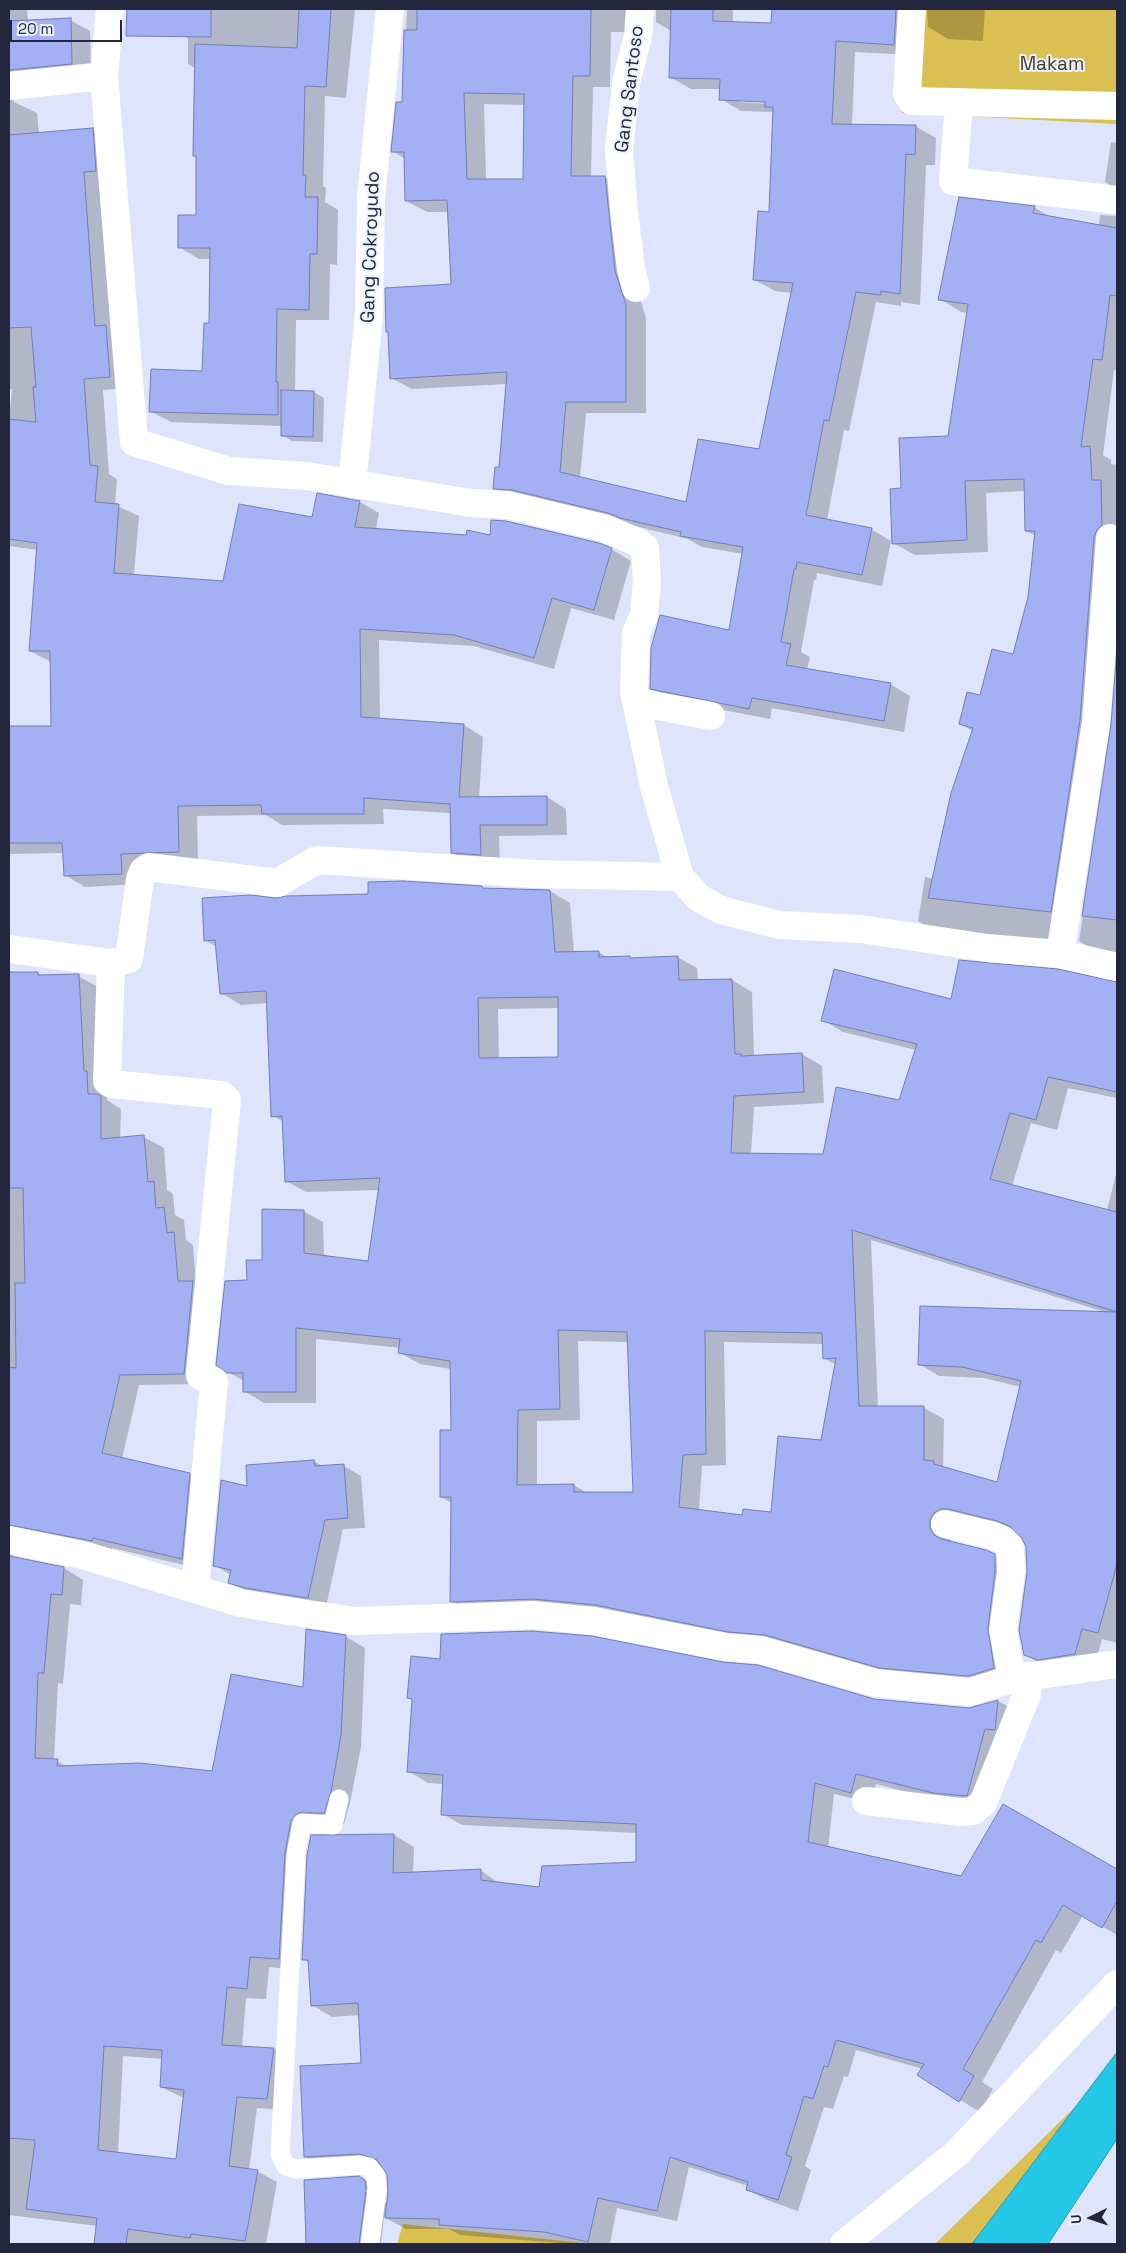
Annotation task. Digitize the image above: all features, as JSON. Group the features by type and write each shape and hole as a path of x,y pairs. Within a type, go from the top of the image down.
{"street":[{"path":"110,9 104,76 134,442 229,471 307,476 471,503 508,505 604,528 637,542 645,548 647,582 644,615 636,633 634,691 654,786 680,877 699,898 720,910 779,925 861,929 987,948 1060,954 1117,967"},
{"name":"Gang Cokroyudo","path":"352,484 369,314 371,197 390,9"},
{"name":"Gang Santoso","path":"636,288 631,269 624,212 619,148 626,83 638,36 640,9"},
{"path":"912,9 907,94 910,99 915,101 1117,106"},
{"path":"9,86 104,76"},
{"path":"959,102 953,181 1117,200"},
{"path":"1060,954 1096,722 1110,538"},
{"path":"636,702 711,716"},
{"path":"9,949 111,963 129,959 140,879 143,871 149,867 277,883 316,860 535,874 680,877"},
{"path":"111,963 107,1081 111,1084 222,1094 227,1100 200,1373 200,1376 214,1381 195,1588"},
{"path":"866,1801 960,1812 973,1811 983,1803 1027,1694 1003,1630 1011,1572 1010,1548 1003,1540 991,1535 945,1524"},
{"path":"9,1540 82,1555 241,1603 356,1621 533,1615 594,1621 726,1647 761,1650 876,1683 970,1692 1020,1677 1117,1664"},
{"path":"844,2244 956,2154 1117,1984"}],"lane":[{"path":"339,1799 334,1824 302,1823 298,1846 280,2154 286,2166 296,2169 360,2165 369,2167 376,2176 377,2190 370,2244"}],"green space":[{"name":"Makam","path":"907,9 1117,9 1117,124 902,113"},
{"path":"1078,2104 972,2244 935,2244"},
{"path":"403,2224 592,2244 397,2244"}],"water":[{"path":"1117,2052 1117,2139 1048,2244 972,2244"}],"building":[{"path":"127,9 211,9 211,37 126,36"},
{"path":"299,9 331,9 326,87 305,86 303,175 306,175 305,197 318,197 317,254 310,254 309,310 277,309 276,382 278,382 278,415 149,412 151,369 202,371 204,323 209,323 210,248 178,248 178,215 196,215 196,156 193,156 195,44 297,48"},
{"path":"417,9 591,9 590,76 573,76 571,176 605,176 615,271 626,305 626,402 566,402 560,472 686,502 698,439 759,449 793,283 753,280 758,211 769,212 773,107 765,107 765,102 719,100 720,79 669,78 671,9 713,9 713,21 771,23 772,9 896,9 894,45 836,41 832,124 916,125 915,155 906,154 900,294 881,291 881,295 856,292 829,421 824,420 806,515 872,528 862,575 797,562 796,569 794,569 781,642 791,644 786,665 891,683 884,721 752,698 749,709 650,689 651,648 660,615 729,630 743,547 680,536 681,532 620,518 608,513 512,490 493,489 495,467 499,467 507,372 390,379 385,288 451,284 447,200 405,201 404,152 391,152 396,102 402,102 404,30 417,30","holes":["464,93 524,94 523,179 467,179"]},
{"path":"71,18 72,64 9,70 9,21"},
{"path":"93,128 96,171 84,172 95,326 106,325 110,377 84,379 90,465 98,466 95,502 119,504 114,573 223,581 239,504 312,517 317,493 360,501 355,527 466,535 467,530 490,535 491,520 506,521 599,543 612,548 594,610 552,598 534,658 454,635 360,629 361,717 464,724 459,797 547,796 547,825 480,825 481,855 451,853 450,804 364,798 364,814 262,814 261,805 178,806 179,852 121,854 122,874 64,876 62,843 9,843 9,726 51,726 50,651 29,651 37,543 9,539 9,419 36,422 33,387 36,387 31,327 9,328 9,135"},
{"path":"959,197 1035,206 1033,213 1117,228 1117,296 1110,295 1102,360 1093,359 1081,447 1090,446 1092,480 1101,480 1102,525 1094,537 1080,720 1051,912 928,898 951,793 973,728 959,724 967,692 980,695 992,649 1013,654 1028,597 1035,531 1025,531 1024,479 965,481 967,540 892,544 890,489 901,488 899,438 948,436 968,304 938,300"},
{"path":"281,390 314,391 313,437 281,436"},
{"path":"1117,649 1117,920 1082,916 1111,724"},
{"path":"403,881 482,886 482,888 550,890 555,952 599,951 599,957 678,956 679,980 732,979 735,1054 741,1054 741,1056 802,1053 804,1092 734,1096 731,1153 823,1154 836,1087 899,1100 917,1044 821,1021 834,969 951,999 959,960 1058,969 1117,982 1117,1092 1048,1077 1036,1120 1010,1113 990,1179 1117,1212 1117,1312 1117,1564 1098,1633 1082,1629 1075,1654 1038,1660 1024,1655 1019,1630 1027,1572 1026,1547 1022,1538 1009,1526 997,1521 948,1509 940,1509 934,1513 930,1520 930,1528 934,1535 941,1539 995,1554 995,1571 988,1628 994,1668 968,1676 879,1668 765,1635 728,1632 596,1605 533,1599 450,1602 451,1497 440,1497 440,1430 451,1430 450,1361 398,1353 400,1339 296,1328 296,1392 243,1392 243,1373 227,1373 216,1365 225,1281 247,1280 246,1260 262,1260 262,1209 304,1210 304,1253 368,1261 380,1178 285,1182 282,1116 271,1117 266,991 220,994 215,940 204,941 202,898 251,895 275,898 368,894 368,882","holes":["558,997 558,1057 479,1058 478,998","852,1230 1117,1312 920,1306 918,1365 962,1367 1021,1381 997,1482 934,1464 934,1461 924,1460 924,1406 859,1406","558,1330 627,1332 633,1492 574,1492 574,1484 517,1485 518,1410 560,1409","705,1331 822,1333 823,1359 836,1358 821,1440 778,1436 771,1512 743,1509 742,1515 679,1507 683,1455 706,1454"]},
{"path":"9,972 38,972 38,975 79,974 84,1071 87,1071 88,1094 98,1094 101,1096 101,1139 144,1135 148,1182 154,1181 156,1208 164,1207 167,1233 174,1232 178,1281 193,1281 184,1374 120,1375 102,1453 190,1473 182,1559 93,1538 92,1541 9,1525 9,1367 16,1368 15,1283 25,1283 23,1188 9,1188"},
{"path":"314,1460 315,1466 344,1464 348,1518 325,1520 308,1598 245,1588 228,1583 231,1570 213,1566 221,1480 247,1486 246,1465"},
{"path":"9,1556 64,1567 62,1595 51,1594 44,1673 38,1673 35,1758 58,1759 57,1766 140,1763 212,1771 231,1674 303,1687 306,1629 346,1635 341,1735 331,1792 324,1813 298,1813 291,1821 285,1853 279,1959 250,1957 247,1989 227,1987 222,2045 274,2048 267,2099 237,2097 229,2166 258,2170 245,2241 191,2234 190,2238 128,2229 126,2244 94,2244 97,2218 26,2209 35,2142 34,2140 9,2138","holes":["104,2046 162,2050 160,2087 184,2090 176,2159 98,2150"]},
{"path":"532,1631 592,1636 723,1662 758,1665 874,1699 969,1708 998,1700 995,1730 985,1729 967,1796 933,1793 856,1774 851,1793 815,1783 808,1842 961,1876 1003,1804 1117,1869 1117,1901 1102,1928 1063,1905 1041,1943 1036,1940 963,2069 974,2076 959,2102 917,2075 924,2064 836,2040 828,2067 824,2066 813,2099 804,2096 786,2155 792,2157 778,2200 746,2190 748,2182 670,2157 657,2211 598,2198 588,2242 544,2232 439,2225 439,2219 385,2218 388,2191 387,2175 377,2160 360,2154 304,2157 300,2066 361,2063 358,2003 311,2006 308,1960 302,1960 307,1855 311,1835 394,1834 393,1873 481,1869 481,1880 539,1887 542,1866 636,1862 636,1824 441,1815 443,1775 407,1772 412,1699 407,1698 411,1656 440,1659 441,1634"},
{"path":"359,2176 365,2180 366,2190 359,2244 306,2244 304,2180"}]}
